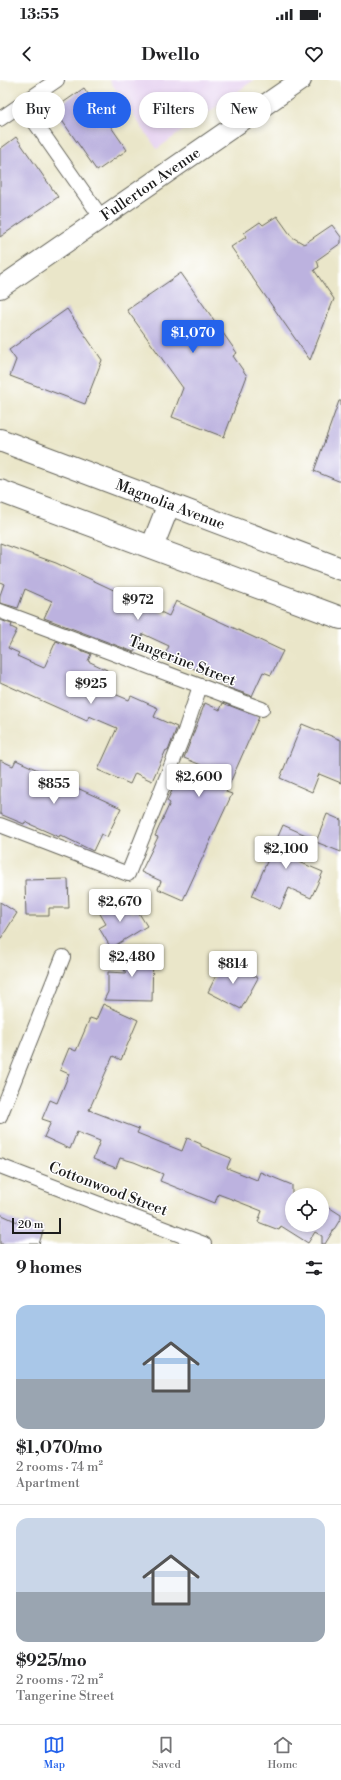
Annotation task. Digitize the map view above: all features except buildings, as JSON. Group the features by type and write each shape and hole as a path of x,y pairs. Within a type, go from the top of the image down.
{"main road":[{"name":"Fullerton Avenue","path":"0,288 301,80"},
{"name":"Magnolia Avenue","path":"0,440 341,569"},
{"path":"0,491 341,618"},
{"path":"152,547 169,504"}],"street":[{"path":"40,92 57,80"},
{"path":"0,120 12,111"},
{"path":"39,128 101,217"},
{"name":"Tangerine Street","path":"0,611 262,709"},
{"path":"0,825 128,874 185,731 200,686"},
{"path":"0,1116 63,956"},
{"name":"Cottonwood Street","path":"0,1166 204,1244"}],"shaded area":[{"path":"109,80 254,80 237,92 216,92 216,107 208,113 208,92 139,92 139,123 131,112 131,92 117,92"},
{"path":"142,128 187,128 157,149"}]}
